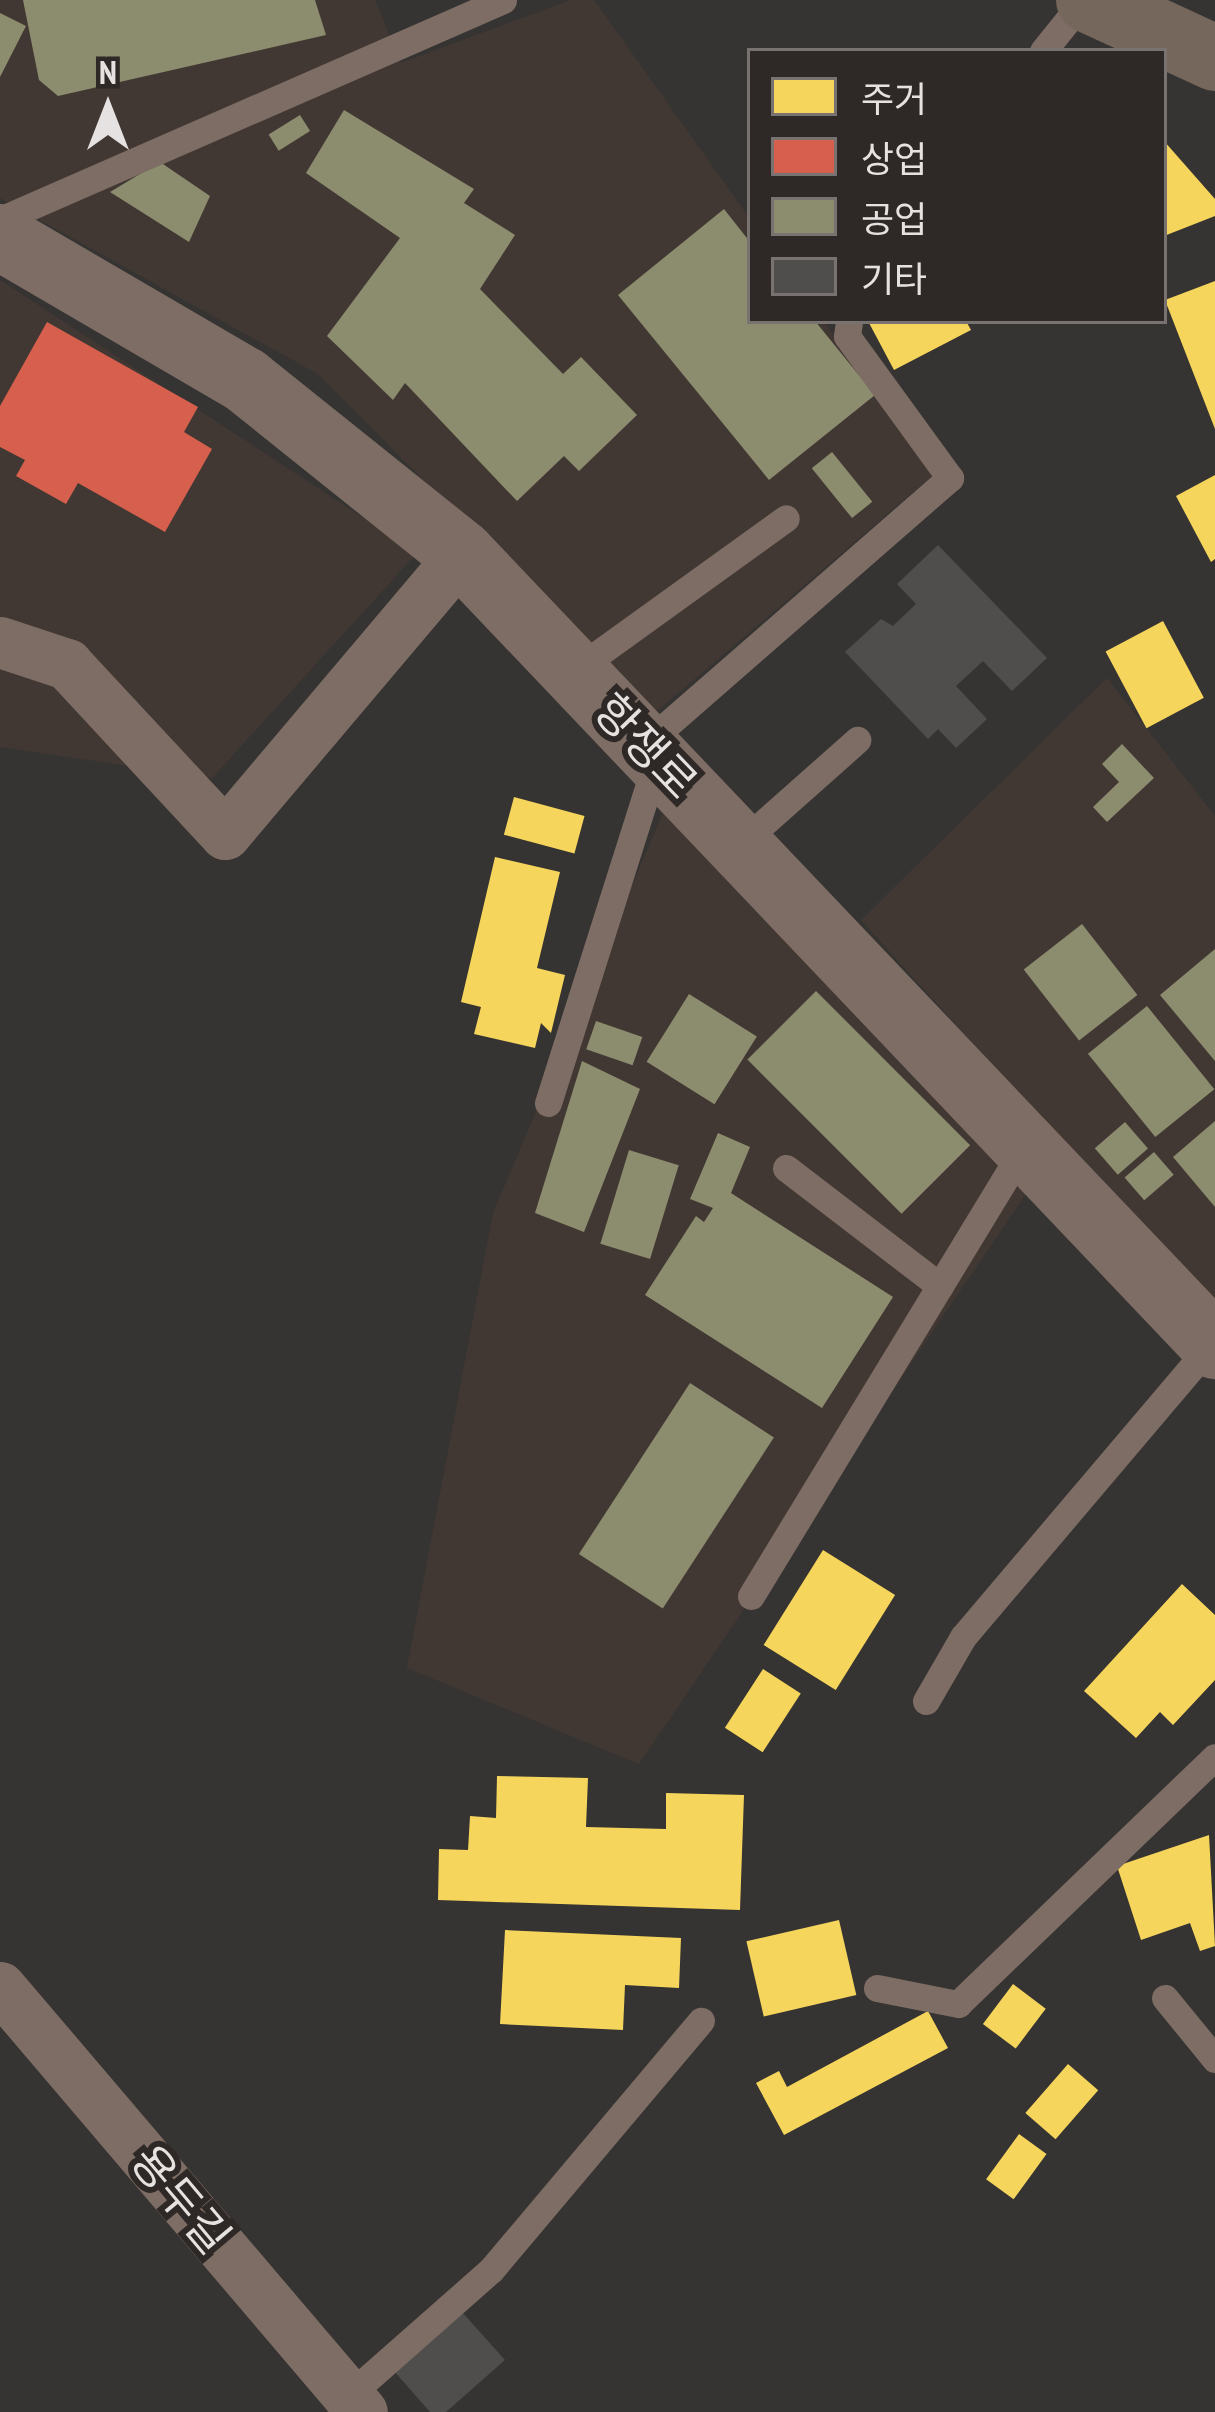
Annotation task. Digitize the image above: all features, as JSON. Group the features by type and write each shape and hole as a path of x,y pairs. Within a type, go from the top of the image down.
{"main road":[{"path":"1086,0 1215,58"}],"street":[{"name":"항쟁로","path":"0,237 245,380 462,554 1027,1142 1214,1344"},
{"path":"0,641 67,664 225,834 462,554"},
{"name":"용두길","path":"0,1987 355,2404"}],"lane":[{"path":"0,220 503,0"},
{"path":"1046,48 1086,0"},
{"path":"548,1103 651,751 950,478 847,336 849,324"},
{"path":"574,671 785,518"},
{"path":"740,844 857,740"},
{"path":"751,1596 1027,1142"},
{"path":"785,1168 940,1286"},
{"path":"926,1701 963,1637 1214,1344"},
{"path":"877,1988 958,2004 1154,1807 1215,1757"},
{"path":"1165,1998 1215,2059"},
{"path":"355,2404 490,2270 701,2021"}],"shaded area":[{"path":"0,0 375,0 401,63 571,0 594,0 747,215 747,324 825,324 933,475 655,713 318,374 0,198"},
{"path":"0,280 417,553 212,778 0,747"},
{"path":"1107,678 1215,816 1215,1311 861,920"},
{"path":"668,801 1034,1182 639,1764 407,1668 493,1213"}],"building: 주거":[{"path":"1167,144 1215,199 1215,216 1167,235"},
{"path":"1215,281 1215,429 1167,305 1167,299"},
{"path":"870,324 968,324 971,330 894,370"},
{"path":"1215,475 1215,559 1211,562 1176,496"},
{"path":"1163,621 1204,698 1146,728 1106,652"},
{"path":"514,797 585,816 574,854 504,835"},
{"path":"495,857 560,872 537,968 565,975 551,1033 541,1023 535,1048 474,1034 481,1007 461,1002"},
{"path":"823,1550 895,1595 836,1690 764,1645"},
{"path":"1182,1584 1215,1615 1215,1680 1173,1725 1160,1712 1136,1738 1084,1691"},
{"path":"763,1669 801,1694 763,1752 725,1728"},
{"path":"497,1776 588,1778 586,1827 666,1829 666,1793 744,1795 740,1910 438,1900 439,1849 468,1850 470,1816 496,1818"},
{"path":"1209,1835 1215,1946 1200,1951 1190,1923 1141,1940 1117,1866"},
{"path":"839,1920 856,1995 764,2016 746,1941"},
{"path":"505,1930 681,1938 679,1988 625,1985 623,2030 500,2024"},
{"path":"1013,1984 1046,2009 1016,2049 983,2024"},
{"path":"928,2011 948,2048 784,2135 756,2083 779,2071 787,2087"},
{"path":"1068,2064 1098,2090 1056,2139 1025,2113"},
{"path":"1019,2134 1047,2154 1014,2199 986,2179"}],"building: 상업":[{"path":"47,322 198,407 184,432 212,449 165,532 78,483 66,504 16,476 25,460 0,447 0,406"}],"building: 공업":[{"path":"23,0 315,0 326,35 58,96 39,80"},
{"path":"0,13 26,26 0,77"},
{"path":"344,110 474,189 464,203 515,235 480,289 563,374 581,357 637,415 579,471 564,456 517,501 405,383 393,400 327,336 400,238 306,173"},
{"path":"300,115 310,131 279,151 269,135"},
{"path":"160,162 210,196 189,242 110,192"},
{"path":"724,209 747,238 747,324 817,324 875,395 769,480 618,295"},
{"path":"832,452 872,502 852,518 812,468"},
{"path":"1122,744 1154,778 1107,822 1093,807 1119,782 1102,764"},
{"path":"1082,924 1137,995 1079,1040 1024,970"},
{"path":"1215,949 1215,1061 1160,995"},
{"path":"816,991 970,1145 902,1214 747,1060"},
{"path":"689,994 757,1036 714,1104 647,1062"},
{"path":"1147,1006 1214,1089 1155,1137 1088,1054"},
{"path":"596,1021 642,1037 633,1065 586,1049"},
{"path":"582,1061 640,1089 584,1232 535,1213"},
{"path":"1215,1121 1215,1207 1173,1157"},
{"path":"1125,1122 1148,1148 1118,1175 1095,1148"},
{"path":"718,1133 750,1147 731,1193 893,1297 822,1408 645,1295 696,1216 704,1222 713,1208 690,1199"},
{"path":"629,1150 679,1165 650,1259 600,1244"},
{"path":"1154,1152 1174,1175 1144,1200 1125,1178"},
{"path":"690,1383 774,1437 663,1609 579,1554"}],"building: 기타":[{"path":"938,545 1047,658 1012,691 983,661 956,686 987,719 956,748 938,729 928,739 845,652 881,619 893,626 916,604 897,584"},
{"path":"462,2312 505,2360 446,2412 430,2412 394,2371"}]}
